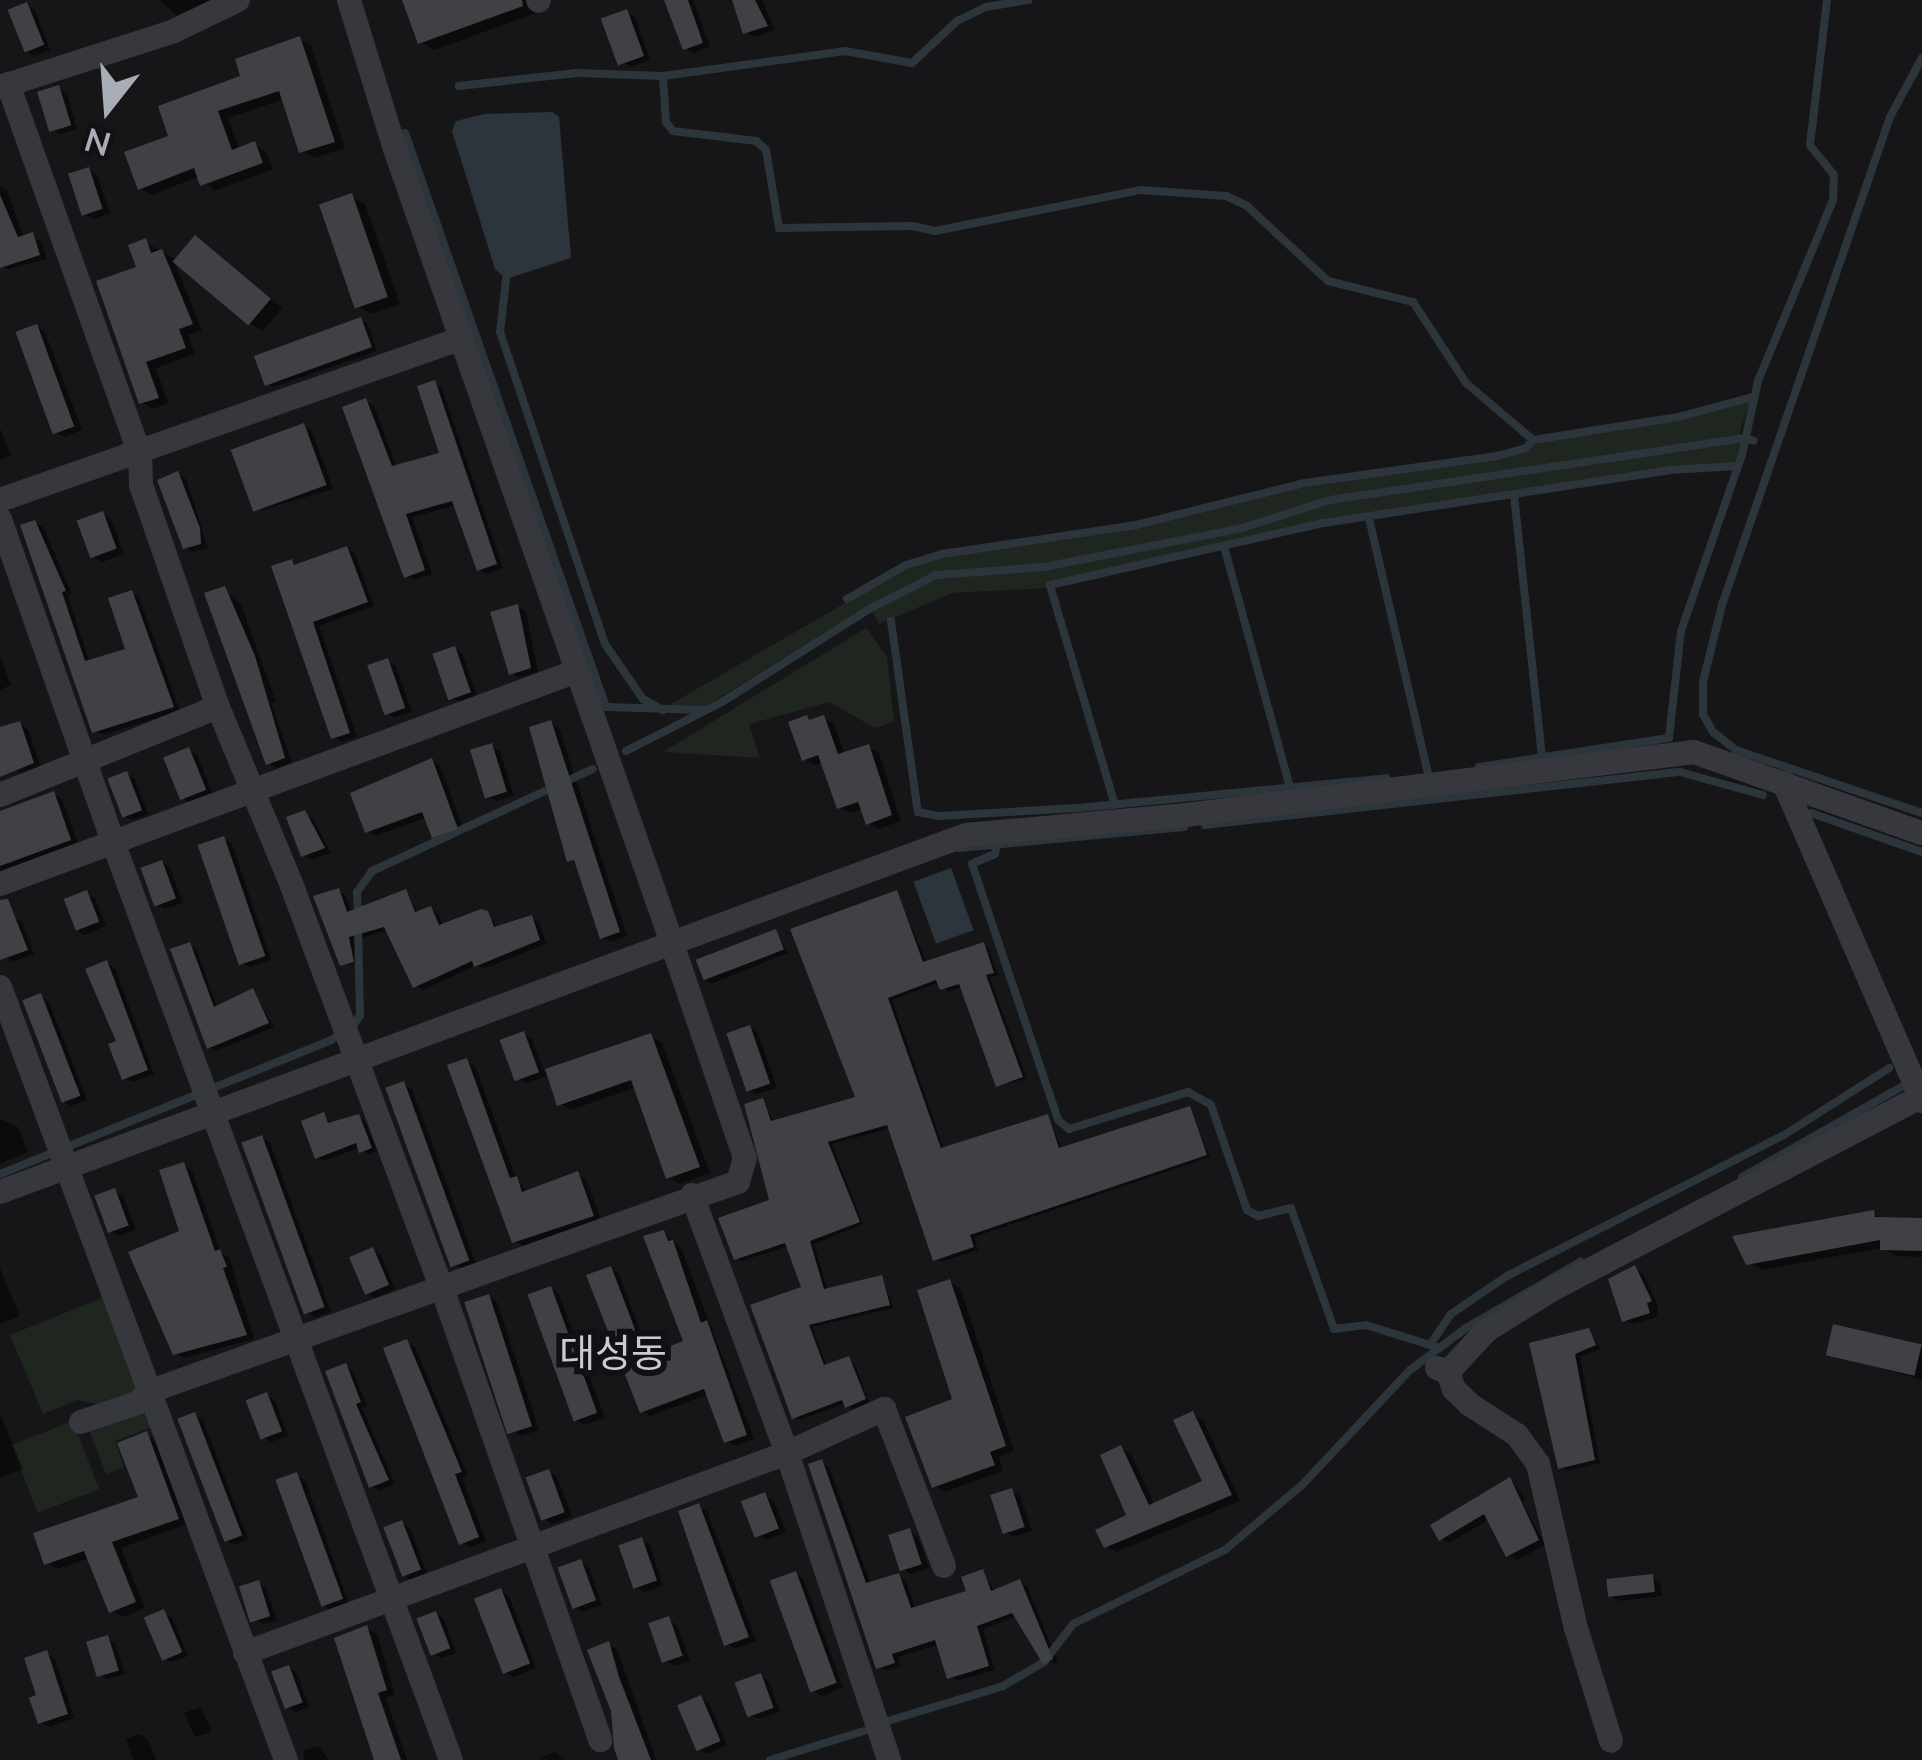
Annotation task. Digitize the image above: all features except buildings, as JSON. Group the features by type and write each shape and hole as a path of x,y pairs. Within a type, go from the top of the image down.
{"street":[{"path":"238,0 174,32 4,85 140,455 141,485 218,707 254,790 443,1291 601,1740"},
{"path":"80,1422 137,1403 151,1391 443,1291 738,1181 745,1158 349,0"},
{"path":"0,500 140,455 462,338"},
{"path":"0,519 113,842 451,1760"},
{"path":"0,884 577,671"},
{"path":"0,794 218,707"},
{"path":"0,1192 59,1156 349,1044 672,943 966,835 1186,815 1694,752 1922,833"},
{"path":"1611,1741 1576,1628 1538,1464 1517,1436 1454,1389 1443,1370 1487,1330 1553,1289 1921,1099 1784,783"},
{"path":"0,987 286,1760"},
{"path":"692,1195 787,1453 889,1760"},
{"path":"245,1653 787,1453 884,1409 944,1566"}],"shaded area":[{"path":"552,112 559,117 571,258 506,279 495,269 452,131 456,121 485,114"},
{"path":"1751,399 1739,435 1477,479 1332,497 1243,525 1045,564 935,572 867,606 705,707 666,707 907,567 942,557 1137,528 1305,486 1414,467 1498,459 1534,443 1678,420"},
{"path":"1743,441 1737,463 1669,468 1323,521 1047,588 952,593 879,624 872,611 937,577 1044,571 1244,531 1331,503"},
{"path":"866,628 887,657 894,722 875,728 829,702 749,724 760,758 663,752"},
{"path":"951,868 974,930 936,944 913,882"},
{"path":"102,1298 140,1391 104,1406 77,1400 43,1414 10,1335"},
{"path":"147,1411 153,1427 115,1441 124,1467 106,1474 90,1432"},
{"path":"73,1421 99,1489 38,1513 11,1445"}],"waterway":[{"path":"663,76 845,51 912,63 957,21 986,7 1028,0"},
{"path":"1479,767 1669,738 1681,631 1742,455 1758,381 1833,200 1834,175 1810,145 1827,0"},
{"path":"1922,58 1890,117 1722,605 1703,682 1703,714 1713,732 1736,750 1922,813"},
{"path":"459,86 577,73 663,76 666,122 673,131 756,141 766,150 779,228 912,226 935,231 1141,190 1226,196 1247,206 1328,281 1413,302 1466,383 1533,440 1678,417 1753,397"},
{"path":"405,133 606,707 704,710"},
{"path":"506,279 500,332 605,644 643,699 663,710"},
{"path":"626,751 722,702 869,609 936,575 1044,567 1242,528 1330,500 1745,438 1754,441"},
{"path":"847,599 906,565 942,554 1136,525 1305,483 1497,456 1526,448 1533,440"},
{"path":"1115,805 1050,585 1324,523 1669,470 1738,466"},
{"path":"1514,495 1542,758"},
{"path":"1369,518 1428,773"},
{"path":"1225,550 1290,787"},
{"path":"891,621 918,812 938,816 1078,808 1387,778"},
{"path":"358,912 357,892 372,871 593,769"},
{"path":"1205,825 1680,772 1763,795"},
{"path":"1811,813 1922,852"},
{"path":"959,848 1184,827"},
{"path":"997,845 995,854 972,864 1058,1120 1069,1129 1188,1092 1211,1105 1247,1210 1258,1216 1291,1208 1334,1329 1366,1325 1440,1348"},
{"path":"0,1174 331,1040 354,1025 360,1015 358,927"},
{"path":"1430,1345 1451,1314 1507,1276 1784,1135 1889,1068"},
{"path":"1742,1177 1903,1086"},
{"path":"888,1721 1003,1686 1044,1662 1073,1624 1225,1550 1303,1484 1410,1370 1466,1328 1580,1262"},
{"path":"770,1760 870,1729"}],"district":[{"name":"대성동","path":"613,1353"}]}
